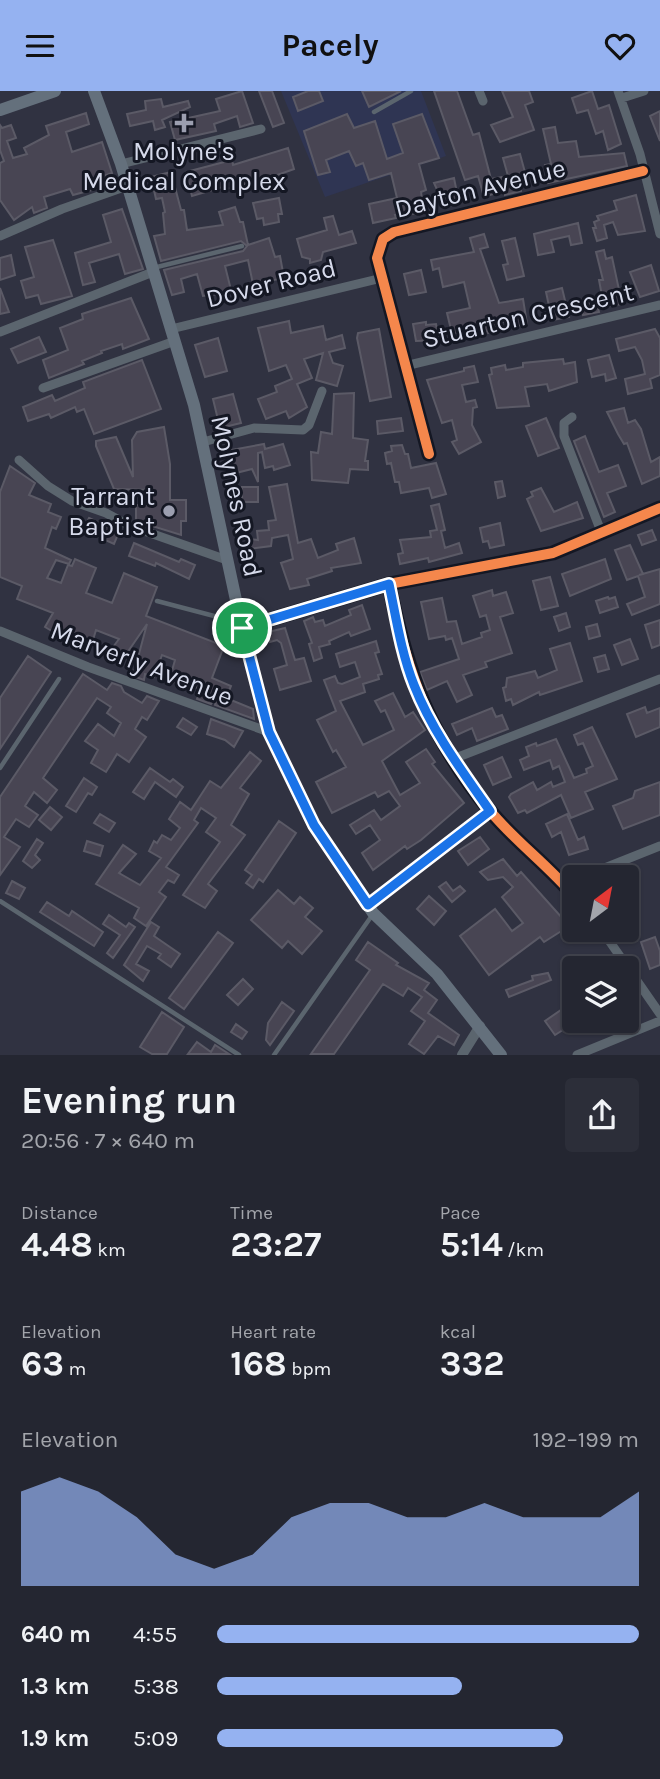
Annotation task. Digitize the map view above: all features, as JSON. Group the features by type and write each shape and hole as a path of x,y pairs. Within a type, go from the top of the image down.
{"main road":[{"path":"0,110 55,91"},
{"name":"Molynes Road","path":"94,91 121,164 203,442 227,560 269,732 314,825 371,909 437,974 501,1055"}],"street":[{"path":"479,91 483,101"},
{"path":"644,91 620,95 660,234"},
{"path":"121,164 261,129"},
{"name":"Dayton Avenue","path":"429,454 377,258 379,245 394,232 643,171"},
{"path":"0,236 127,186"},
{"path":"0,332 153,270"},
{"name":"Dover Road","path":"43,388 173,335 382,278"},
{"name":"Stuarton Crescent","path":"405,366 660,305"},
{"path":"203,442 254,428 303,430 309,425 322,391"},
{"path":"572,417 564,423 564,436 602,534"},
{"path":"19,460 48,486 72,501 106,513 130,526 227,560"},
{"path":"242,625 389,584 527,560 602,534 660,508"},
{"path":"389,584 402,647 414,685 453,759 490,811 562,882"},
{"name":"Marverly Avenue","path":"0,631 88,667 269,732"},
{"path":"453,759 660,679"},
{"path":"371,909 490,811"},
{"path":"612,865 660,846"},
{"path":"610,942 660,1014"},
{"path":"577,1055 660,1021"},
{"path":"462,1055 480,1026"}],"lane":[{"path":"374,112 411,91"},
{"path":"153,270 242,246"},
{"path":"157,601 242,625"},
{"path":"0,768 59,679"},
{"path":"0,901 239,1055"},
{"path":"274,1055 371,909"}],"shaded area":[{"path":"281,91 421,91 446,156 325,197"}],"building":[{"path":"242,91 253,123 240,127 237,116 214,124 216,131 175,140 170,122 220,111 216,99"},
{"path":"259,91 272,91 284,123 273,127"},
{"path":"308,91 319,91 323,101 298,111 293,97"},
{"path":"362,91 401,91 369,107"},
{"path":"434,91 457,91 473,135 479,133 491,179 508,176 503,158 520,154 526,176 519,178 521,191 505,195 505,190 484,197 478,176 465,180"},
{"path":"502,91 529,91 533,102 525,105 534,130 500,142 491,125 513,117"},
{"path":"592,91 598,109 609,105 621,144 608,150 603,131 596,134 588,110 577,113 572,98"},
{"path":"161,99 163,107 188,101 190,107 162,120 165,127 155,130 153,121 130,126 127,114 146,110 145,101"},
{"path":"660,111 660,141 650,116"},
{"path":"86,113 89,124 66,132 72,152 102,142 112,173 106,175 110,185 73,195 70,189 44,197 47,208 34,213 32,207 14,220 0,200 0,163 4,161 0,150 0,125 2,128 11,125 16,138 7,141 13,158 27,154 24,148 49,135 46,126"},
{"path":"347,114 354,128 375,121 387,159 403,153 393,124 422,114 439,158 419,164 426,190 421,192 424,213 395,215 396,218 373,223 369,204 397,198 391,173 369,180 363,163 356,166 349,151 326,160 330,172 318,175 304,131"},
{"path":"555,127 558,143 576,141 579,157 624,153 627,166 548,183 545,165 551,164 543,129"},
{"path":"288,148 294,169 249,185 248,183 227,189 226,186 192,196 186,172 232,160 233,165"},
{"path":"171,172 181,210 184,210 187,230 223,225 219,212 235,207 240,222 243,222 248,245 269,238 275,257 280,256 284,278 253,284 248,260 225,266 231,290 226,293 203,296 197,274 181,279 184,292 172,295 164,270 243,251 247,246 241,241 161,261 154,236 165,234 165,212 162,198 156,199 151,177"},
{"path":"454,178 459,203 445,207 434,183"},
{"path":"636,195 645,231 618,235 613,222 604,225 607,238 597,241 593,228 596,228 594,222 599,220 597,216 617,210 614,201"},
{"path":"279,198 282,214 278,214 279,222 264,225 263,218 257,219 253,203"},
{"path":"122,209 143,269 125,274 119,254 89,263 95,282 83,285 75,253 111,242 103,215"},
{"path":"333,216 339,235 352,231 356,243 323,252 321,260 310,263 310,259 302,257 297,239 327,230 324,218"},
{"path":"578,223 582,243 571,245 569,236 551,240 554,252 538,255 534,234"},
{"path":"484,234 488,247 480,249 499,303 523,299 527,324 517,326 515,320 501,322 502,327 497,328 498,331 488,333 484,327 452,334 447,313 470,308 464,282 443,287 439,268 433,270 431,260 474,252 470,238"},
{"path":"515,238 524,276 507,280 503,265 508,264 502,241"},
{"path":"53,240 72,296 41,304 38,295 26,298 21,281 34,277 25,247"},
{"path":"604,250 606,259 612,257 622,304 598,308 599,312 583,315 580,300 602,296 599,280 603,280 596,252"},
{"path":"11,255 15,275 0,280 0,258"},
{"path":"651,265 659,291 640,297 630,272"},
{"path":"421,270 426,292 409,295 404,274"},
{"path":"0,288 9,312 0,314"},
{"path":"562,288 569,317 552,320 546,292"},
{"path":"131,298 149,339 123,349 122,344 101,351 102,353 82,361 84,364 49,378 43,360 68,350 60,328 83,319 82,314"},
{"path":"289,321 291,333 323,326 326,340 342,335 345,348 329,352 333,363 343,366 337,386 316,380 323,353 304,359 312,378 297,384 307,407 289,418 286,411 266,419 258,399 277,392 275,386 292,379 286,365 269,371 258,328"},
{"path":"426,322 426,325 436,324 439,340 416,341 413,324"},
{"path":"379,329 391,397 370,401 357,338 358,333"},
{"path":"655,329 660,338 660,375 650,379 652,388 628,394 625,379 645,374 642,360 635,347 619,351 616,339"},
{"path":"39,337 46,352 18,363 11,349"},
{"path":"218,338 227,371 205,377 195,345"},
{"path":"609,355 616,378 606,381 605,374 592,377 588,360"},
{"path":"563,359 564,364 575,362 577,382 549,391 547,384 525,387 529,406 497,408 489,375 492,374 491,368 505,365 506,370 523,367 523,363"},
{"path":"142,360 161,409 94,434 84,409 77,412 75,407 51,418 49,414 28,421 23,407 52,395 55,401 85,388 83,382"},
{"path":"474,366 478,382 462,385 466,402 475,400 477,407 473,408 472,425 481,442 459,454 452,442 457,440 452,420 442,423 427,380"},
{"path":"354,393 353,438 368,440 365,461 368,461 368,470 350,469 348,483 312,480 311,452 318,453 321,432 332,434 334,394"},
{"path":"233,394 241,423 220,428 213,399"},
{"path":"624,408 628,423 635,420 641,429 651,462 660,457 660,476 642,484 627,443 624,444 607,412"},
{"path":"401,418 403,431 378,434 377,421"},
{"path":"546,418 559,448 538,456 526,426"},
{"path":"164,427 170,464 170,500 186,500 186,521 181,521 181,535 136,521 136,505 152,505 152,490 114,489 96,446 96,441 116,437 133,477 132,440 137,432"},
{"path":"585,436 599,472 618,465 626,486 607,493 615,512 604,517 574,441"},
{"path":"264,444 265,449 283,444 290,465 274,470 273,466 265,468 262,452 258,453 258,482 252,469 232,474 226,451"},
{"path":"402,445 405,454 408,454 411,468 436,463 446,494 432,498 429,488 401,493 399,482 395,482 391,463 387,464 385,453 392,451 391,446"},
{"path":"10,466 35,483 29,495 51,504 48,512 61,517 56,529 52,527 45,548 71,560 69,564 56,560 47,578 61,583 68,565 72,566 75,559 96,568 86,593 112,603 124,573 157,587 146,616 224,646 212,678 231,686 226,698 253,709 254,719 215,705 219,692 211,704 197,699 201,689 169,681 175,660 162,655 154,677 145,674 144,680 133,676 147,624 120,663 108,654 119,639 96,630 93,640 75,633 71,645 59,640 60,636 45,627 53,613 17,599 22,586 0,577 0,492"},
{"path":"502,481 505,496 498,498 495,482"},
{"path":"287,484 298,543 311,539 318,558 338,550 336,544 354,538 361,563 331,568 332,571 307,579 309,585 290,589 281,563 293,559 288,535 272,538 271,546 248,549 249,539 258,540 257,531 269,530 268,521 276,520 269,487"},
{"path":"242,487 258,487 258,502 242,502"},
{"path":"541,488 554,512 577,502 583,518 541,531 527,499 533,496 531,492"},
{"path":"439,504 445,530 441,531 445,548 459,543 462,553 429,562 428,558 400,564 398,554 403,553 400,540 431,537 430,531 437,530 431,506"},
{"path":"89,518 119,532 114,544 83,530"},
{"path":"500,523 504,545 490,548 488,541 483,542 480,528"},
{"path":"652,530 656,540 642,545 638,535"},
{"path":"134,543 179,562 181,559 195,565 189,579 156,563 155,566 129,556"},
{"path":"630,545 643,574 660,569 660,604 632,615 627,604 645,597 638,576 627,580 615,550"},
{"path":"605,559 611,579 570,596 562,574"},
{"path":"550,577 558,606 541,610 533,581"},
{"path":"492,590 493,596 506,592 513,613 500,617 512,653 485,662 487,667 463,675 472,695 457,702 447,681 427,690 420,672 459,659 452,638 446,640 445,636 429,639 421,602 442,598 447,622 456,621 462,644 482,637 481,633 490,630 486,615 480,617 473,596"},
{"path":"615,597 618,607 600,613 596,601"},
{"path":"362,605 370,629 351,636 349,632 329,641 330,644 319,647 322,658 314,661 309,644 312,643 304,621 313,617 315,622 323,620 325,626 351,615 349,610"},
{"path":"566,613 570,627 559,631 554,617"},
{"path":"660,620 660,645 652,648 645,625"},
{"path":"597,624 600,636 589,639 586,627"},
{"path":"285,628 295,660 304,658 311,681 280,690 274,669 287,665 281,643 277,640 270,642 268,632"},
{"path":"630,639 638,659 622,665 614,645"},
{"path":"376,641 379,652 375,653 382,674 378,675 379,679 363,684 365,692 340,701 363,745 394,730 385,710 381,712 375,701 393,693 405,717 413,712 425,730 382,761 400,795 420,783 406,762 426,749 435,762 432,764 464,803 421,840 407,849 405,846 373,870 362,853 380,840 370,825 356,834 350,825 374,810 381,820 400,806 389,791 378,797 375,792 332,813 316,782 346,767 336,750 333,752 317,720 336,711 324,680 335,676 338,683 342,684 360,677 355,662 340,667 336,654"},
{"path":"570,643 582,681 540,695 539,692 513,705 511,699 506,701 503,688 506,687 507,678 535,671 538,678 557,670 550,649"},
{"path":"605,655 609,669 598,672 594,658"},
{"path":"28,656 51,672 0,749 0,698"},
{"path":"83,674 107,690 112,683 121,686 124,692 142,703 147,696 159,701 147,720 142,717 135,729 146,737 129,762 117,754 106,772 91,763 98,750 85,741 98,724 114,736 121,723 107,713 111,707 97,698 43,778 57,790 47,803 34,792 25,806 38,815 29,827 16,819 4,837 20,847 0,875 0,797"},
{"path":"645,707 647,713 660,708 660,727 636,737 627,714"},
{"path":"492,708 496,717 502,715 508,729 477,741 472,728 457,735 452,724"},
{"path":"183,718 197,727 191,735 177,727"},
{"path":"211,719 243,731 234,747 225,740 207,734"},
{"path":"592,727 617,779 585,792 593,809 571,818 561,795 527,813 525,810 518,813 509,797 511,794 533,782 537,790 551,782 553,787 565,782 559,766 553,769 550,760 524,770 520,760 529,756 526,747 556,739 574,778 587,773 586,769 593,766 583,743 578,745 574,735"},
{"path":"250,752 261,761 240,788 249,794 231,825 245,835 208,884 217,891 205,908 183,895 220,842 206,832 216,818 201,808 194,820 198,823 166,867 179,875 174,883 168,880 159,892 166,897 146,926 134,918 139,908 96,884 123,845 136,854 119,873 140,885 161,858 149,851 154,841 157,843 162,835 171,840 180,828 169,819 180,802 191,810 210,781 221,788"},
{"path":"502,757 511,777 493,785 484,765"},
{"path":"150,768 170,782 173,779 183,787 176,797 155,782 144,799 133,792"},
{"path":"84,778 97,787 92,795 88,793 76,812 66,806"},
{"path":"660,782 660,815 623,829 613,806 633,798 635,791"},
{"path":"50,807 62,817 51,830 39,820"},
{"path":"100,814 115,823 109,832 94,823"},
{"path":"567,814 578,840 584,837 588,849 569,855 561,832 552,837 546,824"},
{"path":"279,821 296,833 263,882 259,879 253,888 246,883 252,875 245,870"},
{"path":"480,837 489,849 468,865 458,851"},
{"path":"37,839 43,843 35,855 40,860 32,868 23,861"},
{"path":"87,841 103,846 100,856 84,851"},
{"path":"503,859 517,876 521,872 562,918 562,931 544,942 540,937 489,975 460,936 495,909 512,931 523,923 502,897 513,887 503,877 488,880 480,872"},
{"path":"12,881 25,888 19,899 6,893"},
{"path":"446,882 453,891 460,886 465,891 452,902 439,887"},
{"path":"278,890 294,904 300,897 313,908 305,917 322,931 302,954 288,941 282,948 251,920"},
{"path":"429,896 446,911 434,925 417,909"},
{"path":"47,902 69,916 72,911 103,932 94,946 40,912"},
{"path":"109,915 126,927 129,923 135,927 113,958 107,953 120,935 103,924"},
{"path":"151,922 159,927 154,936 180,954 171,967 158,958 161,954 147,946 136,964 149,971 143,981 124,965"},
{"path":"218,932 233,943 184,1009 169,998"},
{"path":"655,937 660,951 660,965 650,969 641,942"},
{"path":"368,942 398,963 396,965 429,983 424,990 437,1000 428,1013 459,1035 454,1045 438,1036 424,1054 409,1044 425,1021 411,1011 422,997 408,988 403,996 383,984 334,1054 311,1054 370,970 356,960"},
{"path":"548,973 551,980 509,997 506,990 533,980 532,976"},
{"path":"243,979 253,989 238,1005 227,995"},
{"path":"282,1002 294,1011 270,1045 266,1040 268,1023"},
{"path":"562,1009 562,1031 555,1035 545,1021"},
{"path":"162,1012 184,1027 167,1054 152,1054 140,1047"},
{"path":"236,1024 247,1032 242,1039 231,1032"},
{"path":"197,1042 211,1052 215,1045 229,1054 188,1054"}],"cycle path":[{"path":"429,454 377,258 383,239 394,232 643,171"},
{"path":"242,628 389,584 553,553 660,508"},
{"path":"389,584 413,676 437,732 452,758 491,812 562,883"}],"place":[{"name":"Molyne's Medical Complex","path":"184,123"},
{"name":"Tarrant Baptist","path":"169,511"}],"route":[{"path":"389,584 402,647 414,685 453,759 490,811 368,905 314,825 269,732 242,628 389,584"}]}
